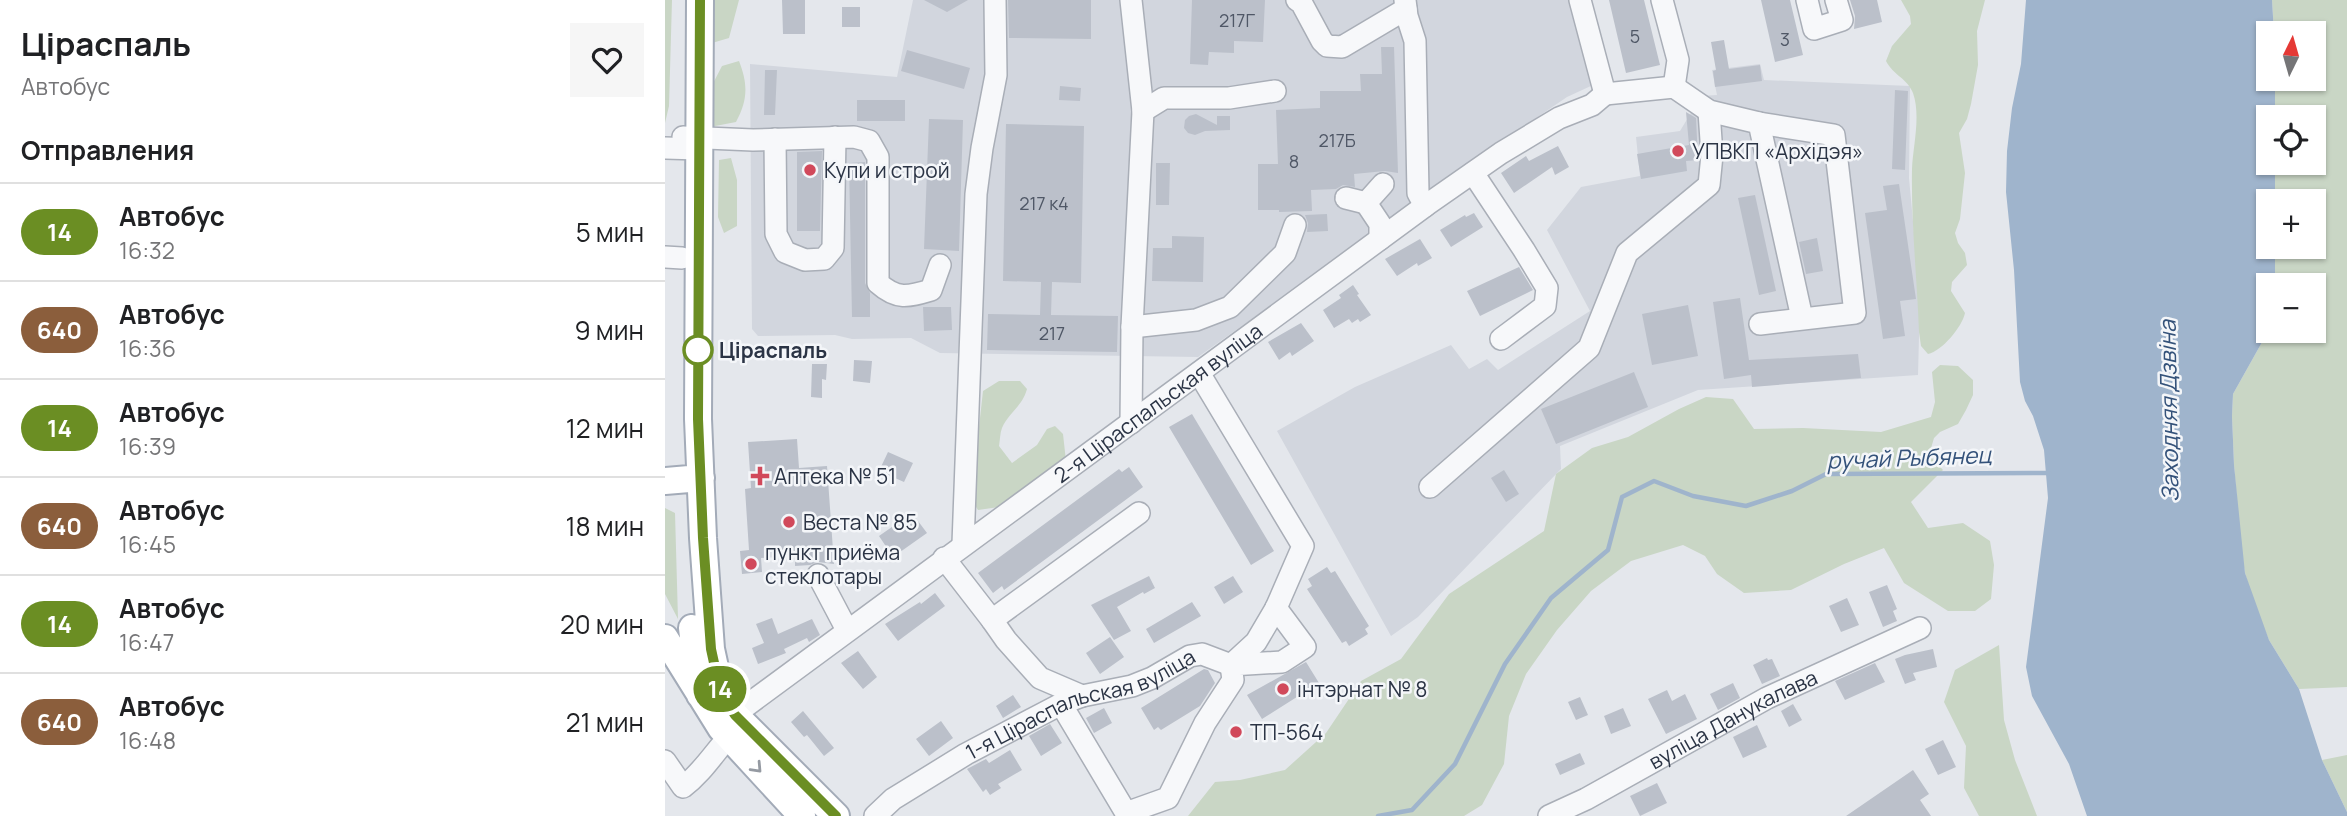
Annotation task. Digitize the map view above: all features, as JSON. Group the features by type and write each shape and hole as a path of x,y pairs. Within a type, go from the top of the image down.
{"main road":[{"path":"684,0 686,144 698,419 683,479 711,649 731,726 802,816"},
{"path":"700,0 674,258 683,479 694,653 700,695"},
{"path":"665,638 700,695 731,726 836,816"}],"street":[{"path":"963,544 976,194 996,75 995,0"},
{"path":"1131,0 1143,111 1132,327 1131,423"},
{"path":"1297,0 1301,2 1322,41 1327,46 1342,47 1406,4 1415,41 1418,193 1425,206"},
{"path":"1580,0 1605,94 1674,87 1709,111 1834,135 1855,313 1760,324"},
{"path":"1662,0 1678,60 1674,87"},
{"path":"1807,0 1814,29 1842,20 1836,0"},
{"path":"1143,111 1164,98 1229,98 1275,91"},
{"name":"2-я Ціраспальская вуліца","path":"665,761 683,787 697,777 731,726 847,630 1425,206 1501,153 1559,118 1592,105 1605,94"},
{"path":"1430,487 1589,348 1627,253 1709,185 1712,155 1709,111"},
{"path":"1759,122 1802,318"},
{"path":"686,144 835,137 854,137 869,141 877,157 878,284 890,294 910,297 930,290 940,265"},
{"path":"775,139 776,234 785,252 805,260 824,259 833,248 835,137"},
{"path":"1473,173 1546,288 1545,306 1500,339"},
{"path":"1381,239 1380,224 1356,200 1383,184"},
{"path":"1132,327 1196,320 1230,307 1285,253 1295,226"},
{"name":"1-я Ціраспальская вуліца","path":"875,816 893,799 966,754 1056,707 1082,696 1132,686 1190,656 1202,654 1231,665 1257,642 1276,608 1303,546 1199,373"},
{"path":"992,620 1139,513"},
{"path":"944,558 1006,640 1039,678 1125,813 1168,798 1205,723 1233,680 1231,665 1282,662 1305,648 1276,608"},
{"path":"818,575 847,630"},
{"name":"вуліца Данукалава","path":"1549,816 1598,792 1766,698 1920,628"},
{"path":"1039,678 1082,696"}],"shaded area":[{"path":"913,0 1569,0 1593,85 1567,97 1495,146 1198,357 940,353 911,338 758,336 752,329 750,64 897,77"},
{"path":"1760,64 1764,80 1910,86 1909,178 1920,298 1918,375 1698,390 1560,446 1561,469 1418,617 1391,636 1277,431 1355,387 1451,345 1469,369 1487,359 1498,370 1590,311 1547,230 1581,187 1640,176 1636,137 1680,131 1701,96 1717,95 1712,70"}],"green space":[{"path":"665,0 672,0 669,106 665,123"},
{"path":"709,0 739,0 729,38 712,43"},
{"path":"1901,0 1985,0 1977,31 1978,65 1971,104 1959,133 1965,173 1960,219 1955,233 1965,253 1967,265 1952,282 1951,291 1965,313 1951,338 1928,354 1921,346 1919,332 1913,230 1915,102 1910,88 1886,61 1892,46 1911,24 1910,16"},
{"path":"2272,0 2347,0 2347,687 2299,689 2269,640 2254,604 2241,549 2234,465 2233,394 2261,343 2326,343 2326,273 2275,273 2275,259 2326,259 2326,189 2275,189 2275,175 2326,175 2326,105 2275,105 2275,91 2326,91 2326,21 2273,21"},
{"path":"739,61 745,92 740,114 736,122 710,127 708,93 722,66"},
{"path":"731,158 737,180 737,226 724,233 718,217 719,160"},
{"path":"1940,365 1958,366 1973,380 1973,395 1958,424 1940,432 1934,438 1929,455 1943,470 1911,502 1928,528 1963,523 1990,541 1994,565 1991,599 1975,611 1948,611 1904,583 1884,548 1791,590 1744,593 1717,574 1705,556 1683,545 1631,561 1591,591 1557,630 1526,674 1509,716 1504,764 1482,805 1464,816 1188,816 1215,782 1240,780 1285,770 1326,733 1361,681 1401,659 1449,594 1544,531 1556,474 1592,448 1628,437 1706,397 1733,399 1754,429 1803,428 1881,432 1931,417 1935,402 1932,372"},
{"path":"999,381 1020,381 1027,389 1001,432 999,446 1012,463 1037,445 1047,429 1055,426 1063,434 1066,461 999,507 978,510 971,499 983,391"},
{"path":"665,508 675,513 678,619 665,594"},
{"path":"1999,645 2004,720 2015,760 2037,816 1979,816 1964,788 1966,746 1944,702 1955,670"},
{"path":"2347,755 2347,812 2322,760"}],"water":[{"name":"Заходняя Дзвіна","path":"2026,0 2272,0 2273,21 2256,21 2256,91 2275,91 2275,105 2256,105 2256,175 2275,175 2275,189 2256,189 2256,259 2275,259 2275,273 2256,273 2256,343 2261,343 2233,394 2234,465 2245,573 2269,640 2299,689 2322,760 2347,816 2087,816 2069,764 2032,696 2026,667 2048,498 2044,450 2020,382 2014,270 2006,192 2012,108 2021,64"}],"building":[{"path":"782,0 805,0 805,34 783,34"},
{"path":"924,0 968,0 947,12"},
{"path":"1008,0 1091,0 1091,39 1009,38"},
{"path":"1192,0 1265,0 1263,42 1234,41 1234,53 1209,52 1208,65 1190,64"},
{"path":"1609,0 1644,0 1660,65 1626,73"},
{"path":"1761,0 1790,0 1803,55 1775,62"},
{"path":"1850,0 1877,0 1882,22 1854,29 1855,16"},
{"path":"842,7 860,7 860,27 842,27"},
{"path":"1724,40 1729,69 1760,65 1762,81 1715,87 1713,71 1716,70 1711,42"},
{"path":"1381,47 1394,47 1398,173 1385,171 1354,174 1355,187 1343,185 1336,189 1311,190 1312,211 1258,210 1258,164 1278,164 1276,110 1320,108 1320,91 1361,91 1360,74 1382,74"},
{"path":"907,50 970,68 964,89 901,71"},
{"path":"765,70 777,70 775,115 764,115"},
{"path":"1060,86 1081,88 1080,101 1059,100"},
{"path":"1895,90 1908,91 1905,170 1892,169"},
{"path":"857,100 905,100 905,121 857,121"},
{"path":"1686,112 1696,118 1698,160 1686,161 1687,171 1641,179 1637,154 1689,145"},
{"path":"1196,114 1217,125 1217,116 1230,116 1230,130 1205,131 1195,135 1188,133 1184,128 1185,120"},
{"path":"929,119 963,120 959,251 924,249"},
{"path":"1006,124 1084,126 1081,283 1052,282 1051,315 1118,316 1117,352 987,350 988,314 1040,315 1041,282 1003,281"},
{"path":"1558,146 1569,167 1555,175 1552,167 1514,193 1501,173 1526,156 1529,161"},
{"path":"822,151 820,231 797,231 797,152"},
{"path":"865,162 865,283 870,293 870,317 852,317 849,163"},
{"path":"1156,163 1170,163 1169,205 1156,205"},
{"path":"1899,184 1916,299 1900,301 1905,336 1883,339 1865,213 1887,210 1883,186"},
{"path":"1755,195 1776,291 1759,295 1738,198"},
{"path":"1474,213 1483,227 1451,247 1440,230 1465,215 1466,217"},
{"path":"1327,214 1328,231 1307,232 1305,215"},
{"path":"1172,236 1204,237 1203,282 1152,281 1153,248 1172,248"},
{"path":"1817,238 1823,271 1806,274 1799,242"},
{"path":"1420,239 1432,258 1418,266 1417,263 1397,276 1385,259"},
{"path":"1519,267 1533,290 1480,316 1467,291"},
{"path":"1353,285 1371,315 1360,322 1358,319 1352,323 1349,319 1334,328 1323,310 1341,298 1339,295"},
{"path":"1740,298 1749,360 1858,354 1861,378 1752,387 1751,375 1724,379 1713,302"},
{"path":"1688,305 1698,356 1652,365 1642,314"},
{"path":"923,307 951,307 952,330 924,331"},
{"path":"1301,323 1314,341 1292,356 1290,352 1279,360 1268,342"},
{"path":"854,360 872,361 870,383 853,381"},
{"path":"812,364 827,364 826,380 822,379 822,398 811,397"},
{"path":"1634,372 1648,407 1556,444 1541,409"},
{"path":"1192,414 1274,551 1251,565 1169,427"},
{"name":"Веста № 85","path":"797,439 799,468 827,466 834,564 818,562 795,566 795,556 761,558 762,572 742,574 740,551 749,550 745,489 751,488 748,442"},
{"path":"888,452 913,463 904,482 879,471"},
{"path":"1129,467 1143,487 1004,590 1002,586 993,593 978,573 1119,469 1122,472"},
{"path":"1504,470 1519,494 1506,502 1491,478"},
{"path":"912,513 927,533 893,557 879,536"},
{"path":"1327,567 1331,573 1335,571 1369,626 1365,629 1368,634 1349,646 1346,641 1342,643 1307,589 1312,586 1308,579"},
{"path":"1149,576 1155,588 1117,607 1131,631 1114,640 1091,605"},
{"path":"1233,576 1243,592 1224,604 1214,587"},
{"path":"1887,585 1897,609 1893,611 1897,621 1883,627 1869,592"},
{"path":"935,593 945,606 898,641 885,624"},
{"path":"1847,598 1859,625 1841,632 1829,606"},
{"path":"1192,602 1201,616 1154,643 1146,629"},
{"path":"772,618 778,634 812,619 820,635 809,642 807,638 784,649 786,653 758,664 752,648 764,643 756,624"},
{"path":"1110,637 1124,657 1100,674 1086,653"},
{"path":"1933,649 1937,667 1913,673 1916,680 1905,684 1895,659"},
{"path":"858,651 877,677 863,689 841,663"},
{"path":"1767,658 1772,659 1780,676 1762,684 1753,665"},
{"name":"інтэрнат № 8","path":"1306,662 1319,683 1262,719 1247,695"},
{"path":"1875,663 1885,682 1845,700 1835,681"},
{"path":"1204,669 1208,670 1215,683 1200,706 1161,730 1158,727 1154,730 1141,708"},
{"path":"1733,683 1740,698 1718,710 1710,694"},
{"path":"1667,690 1672,701 1685,694 1697,719 1666,734 1648,699"},
{"path":"1013,695 1021,707 1003,718 996,706"},
{"path":"1580,697 1588,715 1576,720 1568,702"},
{"path":"1793,704 1802,720 1789,727 1781,711"},
{"path":"1104,708 1112,723 1094,733 1086,718"},
{"path":"1623,708 1631,726 1611,734 1604,716"},
{"path":"803,711 834,748 824,756 807,735 804,737 791,722"},
{"path":"941,721 953,738 929,756 916,739"},
{"path":"1050,724 1062,743 1041,756 1029,736"},
{"path":"1757,725 1767,747 1743,758 1733,737"},
{"path":"1943,740 1956,767 1938,775 1925,749"},
{"path":"1010,750 1022,770 998,784 1001,788 990,795 986,789 983,792 967,769 986,759 989,763"},
{"path":"1580,753 1585,764 1560,775 1555,764"},
{"path":"1913,770 1929,794 1920,800 1931,816 1846,816"},
{"path":"1657,783 1667,803 1640,816 1630,796"}],"waterway":[{"name":"ручай Рыбянец","path":"1378,816 1412,810 1455,764 1505,664 1551,598 1608,550 1622,497 1654,481 1693,496 1746,506 1792,491 1826,474 2049,473"}],"bus line":[{"name":"14","path":"700,0 698,419 711,649 721,695 735,715 836,816"}],"place":[{"name":"УПВКП «Архідэя»","path":"1678,151"},
{"name":"Купи и строй","path":"810,170"},
{"name":"Ціраспаль","path":"698,350"},
{"name":"Аптека № 51","path":"760,476"},
{"name":"Веста № 85","path":"789,522"},
{"name":"пункт приёма стеклотары","path":"751,564"},
{"name":"інтэрнат № 8","path":"1283,689"},
{"name":"ТП-564","path":"1236,732"}]}
